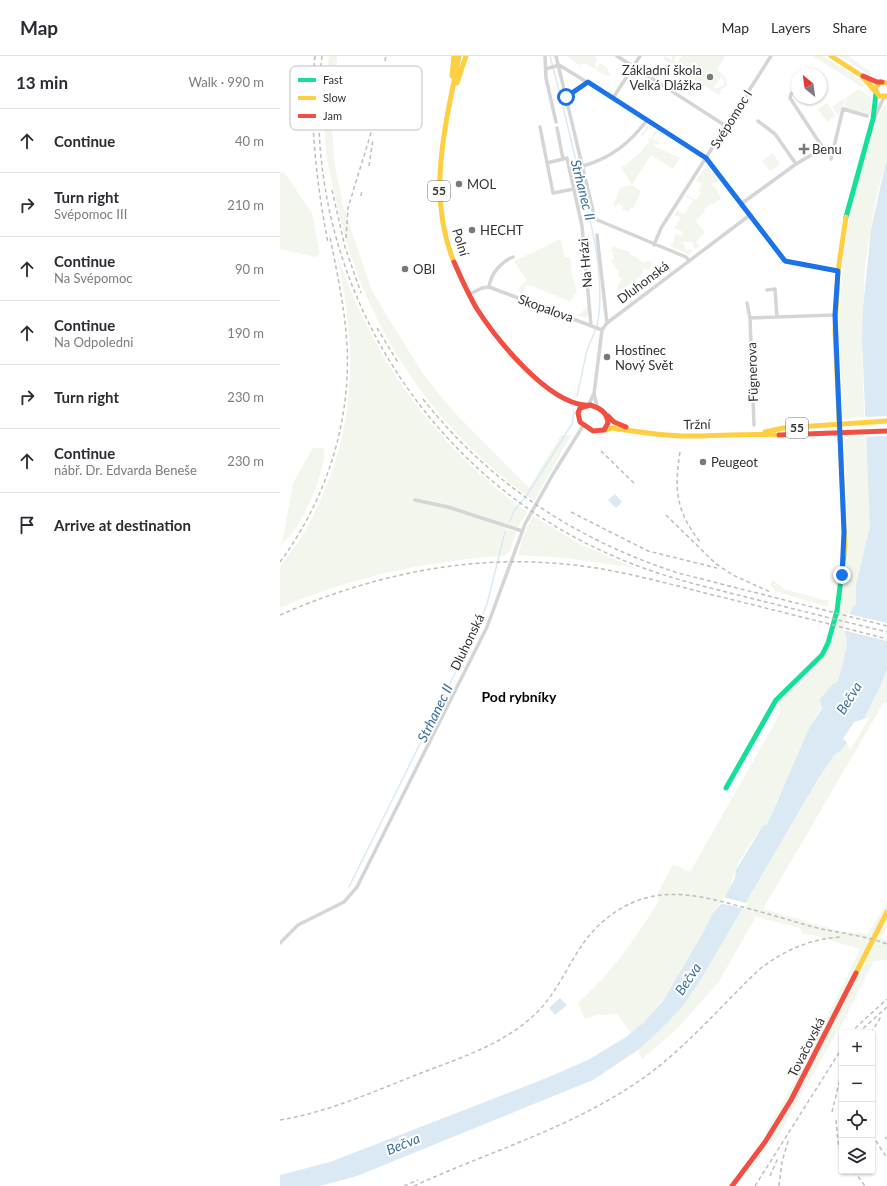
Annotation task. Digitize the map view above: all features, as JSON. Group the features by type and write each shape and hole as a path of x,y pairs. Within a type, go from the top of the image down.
{"main road":[{"path":"450,107 454,56"},
{"name":"Polní","path":"459,56 440,170 440,200 452,252 470,294 487,323 512,355 535,376 562,397 571,402 585,405"},
{"path":"450,107 466,56"},
{"path":"831,56 860,75 873,86 879,96 886,96"},
{"path":"860,75 884,82"},
{"path":"726,788 776,700 820,658 830,639 837,611 845,545 835,315 838,271 848,208 873,119 876,85 887,80"},
{"name":"Polní","path":"562,397 577,416"},
{"path":"577,416 580,408 585,405"},
{"name":"55","path":"585,405 597,407 607,416"},
{"name":"55","path":"577,416 583,426 593,431 604,430"},
{"path":"604,430 608,423 607,416"},
{"name":"Tržní","path":"607,416 614,422 639,431"},
{"name":"Tržní","path":"755,433 783,428 887,421"},
{"name":"Tržní","path":"604,430 612,428 674,436 755,433 784,435 887,430"},
{"name":"Tovačovská","path":"732,1186 765,1142 791,1100 887,912"}],"street":[{"path":"545,56 548,68 546,78 556,122"},
{"name":"Na Hrázi","path":"556,56 557,66 566,97 595,219 654,245"},
{"path":"617,56 726,126"},
{"path":"613,98 640,56"},
{"name":"Svépomoc I","path":"654,245 661,228 771,56"},
{"path":"548,68 557,66 588,82 706,158 785,261 838,271"},
{"path":"566,97 588,82"},
{"path":"873,119 886,96"},
{"path":"794,104 823,148"},
{"path":"831,158 843,109 867,116"},
{"path":"583,166 614,154 632,139 647,120"},
{"path":"758,121 775,134 796,164"},
{"path":"540,127 553,193 574,189"},
{"name":"Na Hrázi","path":"557,128 563,159 567,158 582,226 591,325"},
{"path":"741,204 796,164 823,148 834,148"},
{"path":"547,163 563,159"},
{"name":"Dluhonská","path":"597,407 594,394 602,330 607,323 750,215"},
{"name":"Na Hrázi","path":"597,235 607,323"},
{"path":"654,245 686,257 689,261"},
{"path":"470,294 482,288 489,287 490,279 502,262 513,257"},
{"name":"Skopalova","path":"489,287 602,330"},
{"path":"767,290 775,289 777,317"},
{"name":"Fügnerova","path":"747,303 750,318 754,425"},
{"path":"750,318 835,315"},
{"path":"585,405 591,400 594,394"},
{"name":"Dluhonská","path":"280,943 298,925 339,905 348,898 357,887 487,627 522,531 529,516 583,426"},
{"path":"415,500 448,507 522,531"}],"shaded area":[{"path":"329,56 337,56 336,66 328,66"},
{"path":"567,56 594,56 598,60 594,65 597,66 595,69 585,63 579,65"},
{"name":"Základní škola Velká Dlážka","path":"665,56 672,60 672,56 675,56 675,61 677,63 682,56 723,56 725,57 717,70 726,77 727,85 720,91 721,93 719,95 663,59","holes":["721,77 724,80 724,85 716,89 714,87"]},
{"path":"813,56 823,56 866,83 862,87"},
{"path":"839,56 848,56 871,72 870,75"},
{"path":"600,63 609,69 607,71 611,74 610,76 604,75 605,72 603,74 596,70"},
{"path":"859,89 867,94 871,99 872,105 870,115 844,108 847,97"},
{"path":"845,98 843,108 841,108 839,117 832,107"},
{"path":"827,103 836,116 827,122 818,109"},
{"path":"887,105 887,156 876,199 865,264 862,342 864,417 849,417 849,420 845,419 842,413 842,383 838,334 844,249 852,205 867,151 883,106"},
{"path":"647,126 664,135 663,137 657,133 653,139 659,142 658,145 655,143 653,145 680,158 673,169 651,155 632,185 621,168 643,149 649,142 649,138 652,138 654,131 649,128 643,136 641,135"},
{"path":"325,130 332,130 335,166 344,209 372,291 423,374 453,411 529,488 561,435 571,435 534,501 496,471 462,438 431,403 404,366 380,325 361,283 345,238 326,153"},
{"path":"773,153 780,164 770,171 762,161"},
{"path":"706,166 708,166 719,181 710,184 717,190 721,199 705,208 704,212 696,221 705,232 696,242 700,246 695,249 692,242 683,242 686,250 693,249 689,254 670,246 671,243 673,244 675,234 681,236 683,232 674,228 681,218 674,215 678,210 680,213 684,214 693,200 685,197 687,195 696,200 701,192 698,191 702,184 696,181"},
{"path":"284,172 312,213 320,254 315,257 280,249 280,173"},
{"path":"632,185 641,191 633,209 630,208 629,212 622,209 623,206 618,203 616,207 613,205 620,188"},
{"path":"561,239 564,257 570,257 572,274 577,292 573,295 574,297 569,301 526,284 522,295 518,289 527,280 514,261"},
{"path":"613,246 630,252 629,254 639,258 638,260 646,263 647,261 652,262 649,270 644,269 641,276 620,291 617,288 622,278 618,276 619,270 616,269 610,259 614,260 613,253 617,253 611,251"},
{"path":"336,252 351,291 369,329 388,364 411,398 436,429 464,459 494,486 527,512 518,527 505,524 504,528 516,532 510,551 504,556 475,558 417,566 389,572 334,588 280,608 280,568 302,536 320,501 332,470 341,440 347,409 350,378 350,347 343,284"},
{"path":"588,306 589,314 585,318 575,315 580,314"},
{"path":"850,435 850,437 865,437 870,495 870,526 856,585 856,604 845,636 847,646 841,677 810,726 767,824 754,838 745,852 736,869 731,886 725,898 716,908 689,960 672,987 643,1023 631,1033 617,1014 597,1015 585,1019 578,1003 602,979 641,929 659,900 658,893 673,864 690,872 781,712 777,704 812,671 828,649 837,622 842,594 847,528 845,440"},
{"path":"313,448 324,448 324,458 316,486 303,516 287,539 280,545 284,535 293,483"},
{"path":"533,516 580,544 635,568 567,558 518,555 524,534"},
{"path":"773,580 784,589 823,600 829,600 828,607 775,591 770,585"},
{"path":"887,669 887,703 883,704 763,909 839,931 868,934 887,902 887,926 881,938 887,940 887,960 874,961 844,1020 774,1143 765,1133 805,1064 860,949 813,935 802,934 800,928 756,917 718,983 678,1028 642,1059 638,1050 671,1017 700,981 818,779 835,754 842,750 847,742 850,750 869,718 864,719 881,685"}],"water":[{"name":"Bečva","path":"887,157 887,669 881,685 864,719 854,722 843,739 847,742 842,750 835,754 818,779 700,981 681,1008 638,1050 593,1080 357,1176 320,1186 280,1186 280,1175 330,1162 544,1079 588,1060 626,1037 644,1022 663,1001 713,913 722,903 735,878 736,870 762,827 767,824 770,818 810,726 822,709 820,699 833,684 838,682 847,646 845,632 852,608 856,604 856,585 870,526 862,340 863,308 871,229"},
{"path":"615,494 622,502 616,508 608,500"},
{"path":"560,998 567,1005 555,1015 549,1008"}],"pier":[{"path":"887,416 887,436 863,437 862,417"},
{"path":"848,614 887,623 887,641 843,630"},
{"path":"723,897 747,904 744,909 720,903"}],"waterway":[{"name":"Strhanec II","path":"550,56 587,206 595,247 600,288 600,308 597,326"},
{"name":"Strhanec II","path":"577,396 587,350 595,331"},
{"name":"Strhanec II","path":"510,521 514,511 527,495 572,424 574,411"},
{"name":"Strhanec II","path":"349,887 476,631 487,604 505,532"}],"railway":[{"path":"314,66 315,56"},
{"path":"322,56 322,66"},
{"path":"385,61 386,56"},
{"path":"313,130 320,196 328,243"},
{"path":"319,130 329,211 352,284 385,353 428,416 481,471 542,518 627,562 725,592 887,632"},
{"path":"346,238 348,208 372,130"},
{"path":"369,166 373,139"},
{"path":"361,196 362,189"},
{"path":"332,190 345,247 361,293"},
{"path":"280,562 296,538 322,487 340,432 345,403 347,374 346,331 330,237"},
{"path":"377,328 399,364"},
{"path":"423,399 476,457 506,482 537,505 570,526 604,544 678,573 887,626"},
{"path":"601,451 636,485"},
{"path":"680,452 677,478 679,500 686,520 700,542"},
{"path":"571,512 648,551 717,568"},
{"path":"666,515 716,564 733,575 770,592"},
{"path":"280,615 345,590 412,572 482,563 551,563 590,567 629,574 887,639"},
{"path":"280,1120 316,1112 352,1100 480,1050 494,1043 520,1027 542,1007 589,935 599,925 616,912 633,902 650,897 685,895 704,898 813,927 859,936 887,944"},
{"path":"414,1186 555,1127 610,1099 636,1083 670,1057 761,968 799,946 820,940 842,937"},
{"path":"853,1030 887,999"},
{"path":"861,1030 887,1007"},
{"path":"873,1030 882,1015"},
{"path":"755,1186 839,1053"},
{"path":"832,1112 839,1083"},
{"path":"836,1120 839,1146"},
{"path":"779,1186 782,1162 789,1138"},
{"path":"874,1138 887,1158"},
{"path":"770,1176 778,1158"},
{"path":"856,1174 865,1186"},
{"path":"404,1186 418,1180"}],"traffic: fast":[{"path":"846,217 873,119 876,93"},
{"path":"726,788 776,700 822,655 828,643 837,611 844,554"}],"traffic: slow":[{"path":"452,76 454,56"},
{"path":"454,262 446,236 441,211 440,185 444,133 459,56"},
{"path":"457,83 466,56"},
{"path":"831,56 862,76 876,92"},
{"path":"887,83 880,82 875,88 879,96 887,96"},
{"path":"844,554 845,545 835,332 838,271 846,217"},
{"path":"765,432 783,428 887,421"},
{"path":"604,430 612,428 650,434 679,436 756,434 779,435"},
{"path":"856,973 887,912"}],"traffic: jam":[{"path":"863,76 877,82 882,82"},
{"path":"454,262 477,309 497,337 524,368 555,393 570,401 585,405"},
{"path":"590,405 605,413 608,423 604,430 593,431 580,422 578,413 580,408 590,405"},
{"path":"608,416 614,422 626,427"},
{"path":"779,435 887,431"},
{"path":"732,1186 765,1142 791,1100 856,973"}],"place":[{"name":"Základní škola Velká Dlážka","path":"710,77"},
{"name":"Benu","path":"804,149"},
{"name":"MOL","path":"459,184"},
{"name":"HECHT","path":"472,230"},
{"name":"OBI","path":"405,269"},
{"name":"Hostinec Nový Svět","path":"607,357"},
{"name":"Peugeot","path":"703,462"}],"district":[{"name":"Pod rybníky","path":"519,697"}],"route":[{"path":"566,97 588,82 706,158 785,261 788,263 838,271 835,332 845,545 842,575"}]}
